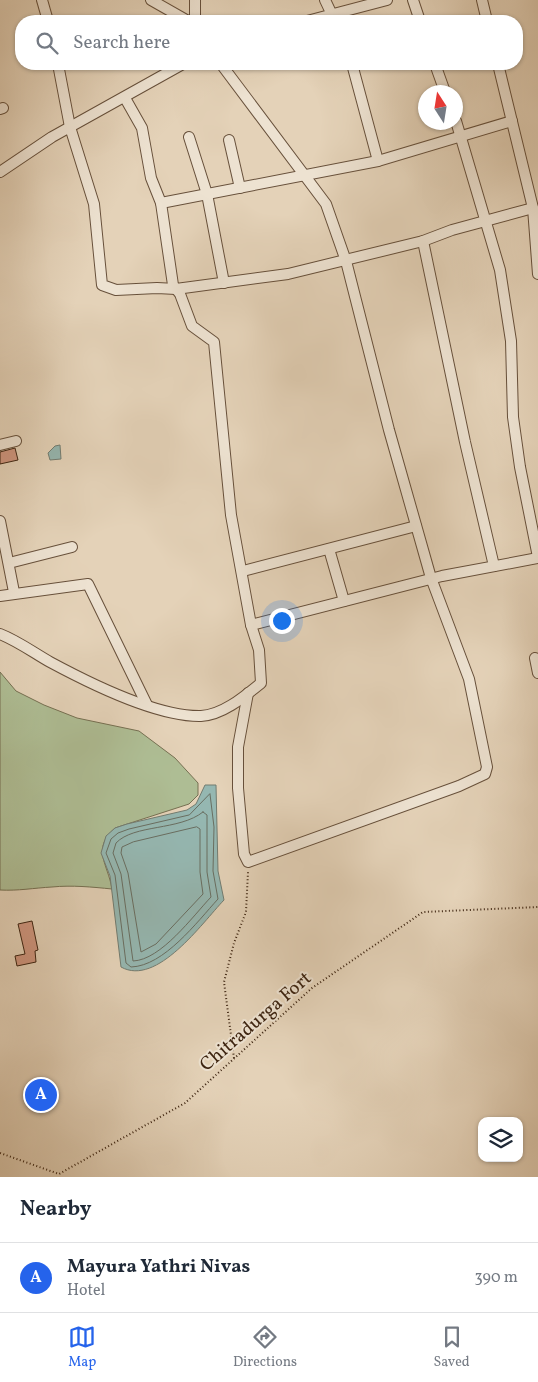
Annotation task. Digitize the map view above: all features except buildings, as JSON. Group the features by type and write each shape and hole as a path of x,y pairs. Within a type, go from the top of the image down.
{"street":[{"path":"42,0 46,15"},
{"path":"151,0 165,5 179,15"},
{"path":"195,15 196,0"},
{"path":"325,0 332,15"},
{"path":"343,15 387,0"},
{"path":"413,0 418,15"},
{"path":"482,0 486,15"},
{"path":"59,70 70,127 94,204 102,285 116,290 176,289 288,274 423,241 486,220 533,208"},
{"path":"0,172 70,127 173,70"},
{"path":"226,70 326,204 346,261 431,578 469,678 487,767 485,774 459,786 248,862 244,854 238,788 238,747 248,693"},
{"path":"354,70 378,161"},
{"path":"437,70 442,85"},
{"path":"499,70 533,208 538,274"},
{"path":"0,634 101,688 147,705 203,716 228,707 261,683 260,650 251,625 243,570 231,515 214,342 192,326 173,285 161,203 151,178 142,128 124,98"},
{"path":"161,203 378,161 512,121"},
{"path":"251,625 431,578 538,557 520,467 513,418 511,341 500,270 459,130"},
{"path":"190,137 206,194 224,283"},
{"path":"229,140 240,188"},
{"path":"423,241 465,442 494,566"},
{"path":"0,445 16,441"},
{"path":"0,522 14,592"},
{"path":"243,570 416,526"},
{"path":"9,563 72,547"},
{"path":"329,548 344,601"},
{"path":"0,596 14,592 88,584 147,705"},
{"path":"536,658 538,673"}],"path":[{"path":"234,1058 224,982 234,943 246,912 248,862"},
{"name":"Chitradurga Fort","path":"0,1153 60,1174 184,1102 312,988 423,912 538,906"}],"green space":[{"path":"0,672 16,691 44,705 77,718 139,731 175,758 198,783 198,795 189,804 115,828 108,836 102,850 112,889 67,886 0,890"}],"water":[{"path":"60,445 61,459 50,460 48,453 55,446"},
{"path":"205,785 216,785 218,871 224,900 191,937 164,961 149,968 135,971 121,967 110,876 101,853 106,836 115,828 127,824 187,810 196,804"}],"place":[{"name":"Mayura Yathri Nivas","path":"41,1095"}]}
